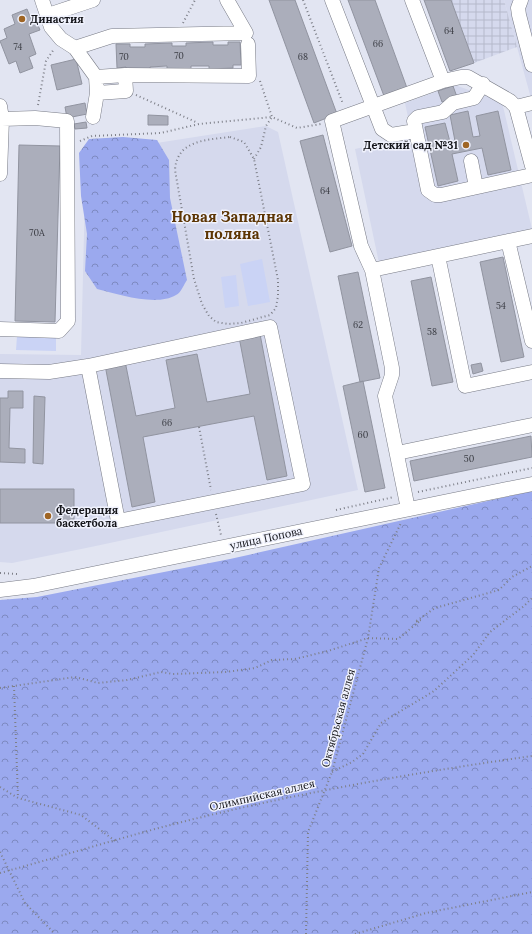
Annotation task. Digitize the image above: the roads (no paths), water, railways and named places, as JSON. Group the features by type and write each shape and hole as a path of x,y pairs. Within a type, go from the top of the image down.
{"street":[{"path":"42,0 52,27 62,39 75,48 96,77 97,93 93,117"},
{"path":"48,16 93,0"},
{"path":"75,48 112,36 246,33 227,0"},
{"path":"332,0 379,123 386,133 397,135 415,131"},
{"path":"412,0 443,81"},
{"path":"521,0 518,8 519,15 532,65"},
{"path":"96,77 125,75 249,76 248,44"},
{"path":"97,93 126,91 125,75"},
{"path":"408,509 385,396 392,375 392,368 372,270 361,246 332,121 443,81 460,77 468,77 510,100 516,107 532,166"},
{"path":"482,84 474,98 453,103 443,112 415,119 413,125 426,186 432,193 441,195 532,175"},
{"path":"516,107 532,103"},
{"path":"0,174 1,112 67,122 68,322 59,331 0,329"},
{"path":"470,161 476,187"},
{"path":"372,270 532,236"},
{"path":"508,241 532,341"},
{"path":"438,256 465,386 532,372"},
{"path":"0,371 49,372 88,366 270,327 303,484 118,521 88,366"},
{"path":"396,453 532,424"},
{"name":"улица Попова","path":"0,590 33,586 532,484"}],"place":[{"name":"Династия","path":"22,19"},
{"name":"Детский сад №31","path":"466,145"},
{"name":"Федерация баскетбола","path":"48,516"}],"district":[{"name":"Новая Западная поляна","path":"232,226"}]}
